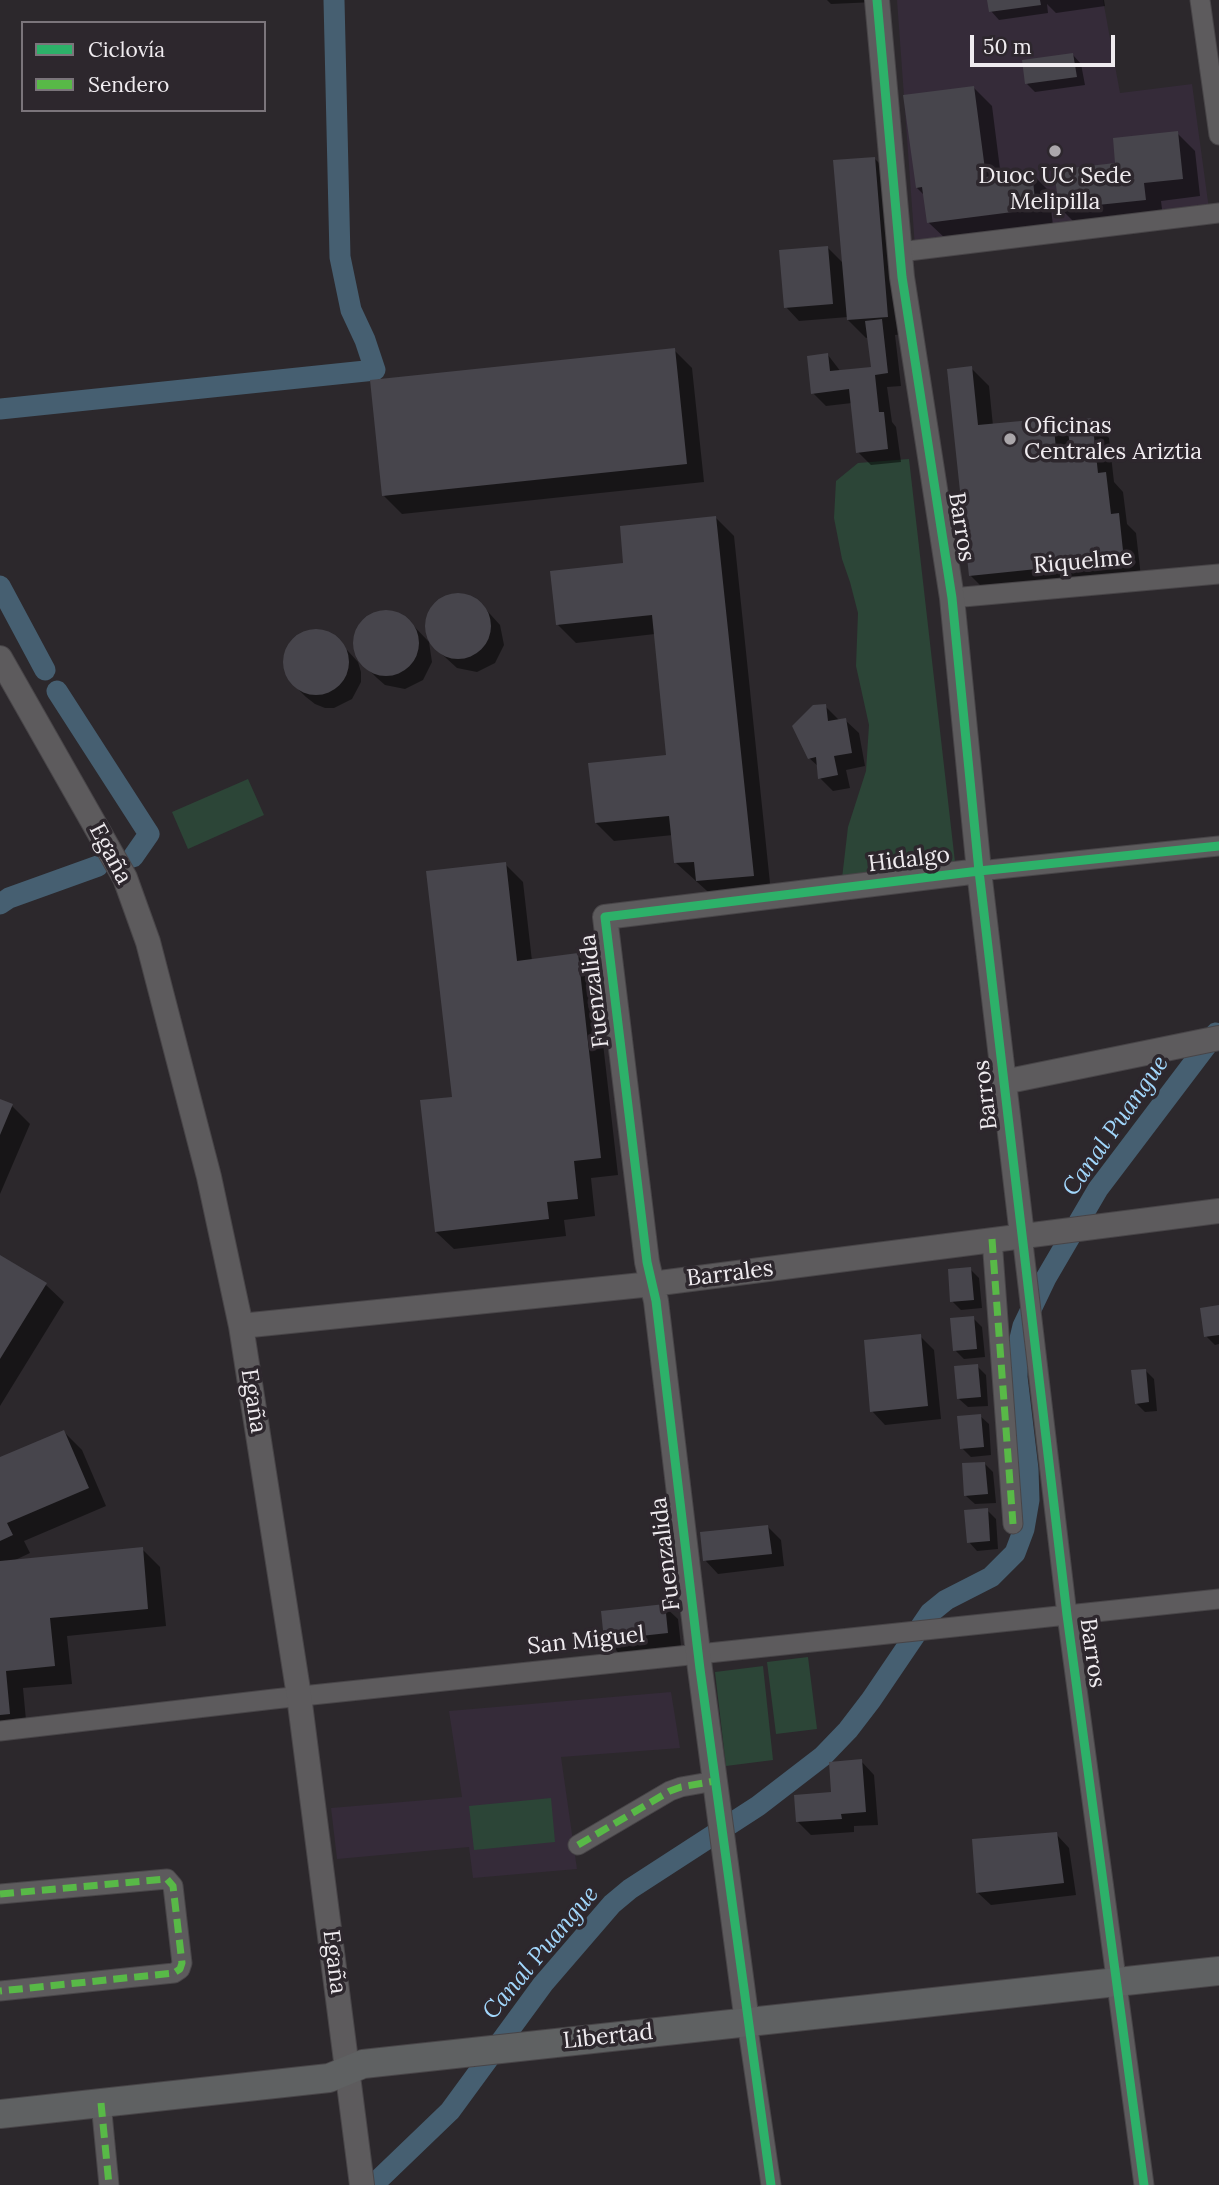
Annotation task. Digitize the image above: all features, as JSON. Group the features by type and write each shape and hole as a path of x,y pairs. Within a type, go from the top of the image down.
{"main road":[{"name":"Libertad","path":"0,2114 330,2078 363,2064 1219,1971"}],"street":[{"name":"Barros","path":"877,0 900,252 952,598 979,871 1067,1615 1144,2185"},
{"path":"1200,0 1219,135"},
{"path":"900,252 1219,213"},
{"name":"Riquelme","path":"952,598 1219,574"},
{"name":"Egaña","path":"0,658 125,878 152,956 206,1165 241,1326 299,1696 362,2182"},
{"name":"Hidalgo","path":"605,917 979,871 1219,846"},
{"name":"Fuenzalida","path":"605,917 698,1654 771,2185"},
{"path":"1004,1082 1219,1038"},
{"name":"Barrales","path":"241,1326 652,1284 1219,1211"},
{"path":"992,1239 1013,1524"},
{"name":"San Miguel","path":"0,1731 299,1696 1219,1599"},
{"path":"578,1845 670,1791 715,1781"},
{"path":"0,1894 167,1879 173,1886 182,1963 180,1969 174,1973 0,1991"},
{"path":"101,2103 109,2185"}],"shaded area":[{"name":"Duoc UC Sede Melipilla","path":"897,0 1103,0 1120,93 1192,84 1209,209 915,248"},
{"path":"671,1692 680,1748 561,1757 577,1869 473,1878 469,1847 337,1859 331,1808 462,1797 449,1711"}],"green space":[{"path":"909,459 956,871 841,887 848,827 866,771 869,725 856,666 858,613 842,559 834,518 836,481 858,463"},
{"path":"248,779 264,815 188,849 172,812"},
{"path":"808,1657 817,1729 776,1734 767,1662"},
{"path":"763,1666 773,1760 726,1766 715,1672"},
{"path":"551,1798 555,1842 474,1850 469,1806"}],"building":[{"path":"987,0 1040,0 1041,5 989,12"},
{"path":"1073,53 1077,77 1025,84 1022,60"},
{"path":"974,86 986,177 1032,171 1036,209 927,223 922,187 916,188 903,95"},
{"path":"1178,131 1183,179 1144,183 1146,200 1059,209 1054,170 1115,163 1113,138"},
{"path":"875,157 888,317 847,320 833,160"},
{"path":"828,246 833,304 784,308 779,250"},
{"path":"882,319 888,373 875,375 879,412 884,412 888,449 856,453 849,389 811,394 807,356 828,353 830,371 871,367 865,321"},
{"path":"675,348 687,464 382,496 370,380"},
{"path":"972,366 978,425 1053,418 1057,459 1071,457 1067,421 1092,418 1098,473 1106,472 1111,514 1119,513 1124,560 969,576 947,369"},
{"path":"716,516 754,876 696,881 694,862 674,863 669,816 595,823 588,763 666,755 652,615 556,625 550,571 623,563 620,526"},
{"path":"458,593 471,595 486,608 491,626 489,639 476,654 458,659 445,657 430,644 425,626 427,613 440,598"},
{"path":"386,610 399,612 414,625 419,643 417,656 404,671 386,676 373,674 358,661 353,643 355,630 368,615"},
{"path":"316,629 329,631 339,639 347,649 347,675 339,685 329,693 316,695 303,693 293,685 285,675 283,662 285,649 293,639 303,631"},
{"path":"826,704 828,721 846,718 852,753 834,756 838,775 818,779 816,757 808,759 792,726 813,705"},
{"path":"506,862 517,961 578,953 601,1158 574,1161 578,1199 547,1202 549,1219 435,1232 420,1100 452,1097 426,871"},
{"path":"0,1099 13,1104 0,1135"},
{"path":"0,1255 47,1283 0,1359"},
{"path":"971,1267 974,1300 950,1302 948,1269"},
{"path":"1219,1305 1219,1335 1204,1337 1200,1308"},
{"path":"974,1316 977,1349 953,1351 950,1318"},
{"path":"921,1334 928,1406 870,1412 864,1340"},
{"path":"978,1364 981,1397 957,1399 954,1366"},
{"path":"1146,1369 1149,1402 1135,1404 1131,1370"},
{"path":"981,1414 984,1447 960,1449 957,1416"},
{"path":"64,1430 89,1488 7,1523 13,1535 0,1541 0,1457"},
{"path":"985,1462 988,1494 964,1496 962,1463"},
{"path":"988,1508 990,1541 967,1543 964,1510"},
{"path":"768,1525 772,1554 703,1561 700,1532"},
{"path":"143,1547 148,1609 50,1618 55,1666 6,1671 10,1714 0,1715 0,1561"},
{"path":"665,1604 668,1633 604,1640 601,1611"},
{"path":"862,1759 866,1812 841,1814 842,1819 796,1822 794,1795 831,1792 829,1762"},
{"path":"1057,1832 1064,1883 976,1893 972,1839"}],"waterway":[{"path":"0,409 375,370 351,310 340,257 334,0"},
{"path":"0,586 45,670"},
{"path":"57,691 149,834 133,857"},
{"path":"0,904 9,898 98,866"},
{"name":"Canal Puangue","path":"373,2185 450,2111 543,1984 612,1904 630,1889 758,1806 823,1756 871,1700 930,1613 946,1600 991,1577 1015,1553 1024,1529 1029,1500 1017,1377 1018,1347 1023,1326 1046,1278 1098,1189 1216,1033"}],"marked path":[{"path":"992,1239 1013,1524"},
{"path":"578,1845 670,1791 715,1781"},
{"path":"0,1894 167,1879 173,1886 182,1963 180,1969 174,1973 0,1991"},
{"path":"101,2103 109,2185"}],"cycle path":[{"path":"877,0 902,277 952,598 979,871 1067,1615 1144,2185"},
{"path":"771,2185 700,1669 656,1301 647,1262 605,917 979,871 1219,846"}],"place":[{"name":"Duoc UC Sede Melipilla","path":"1055,151"},
{"name":"Oficinas Centrales Ariztia","path":"1010,439"}]}
